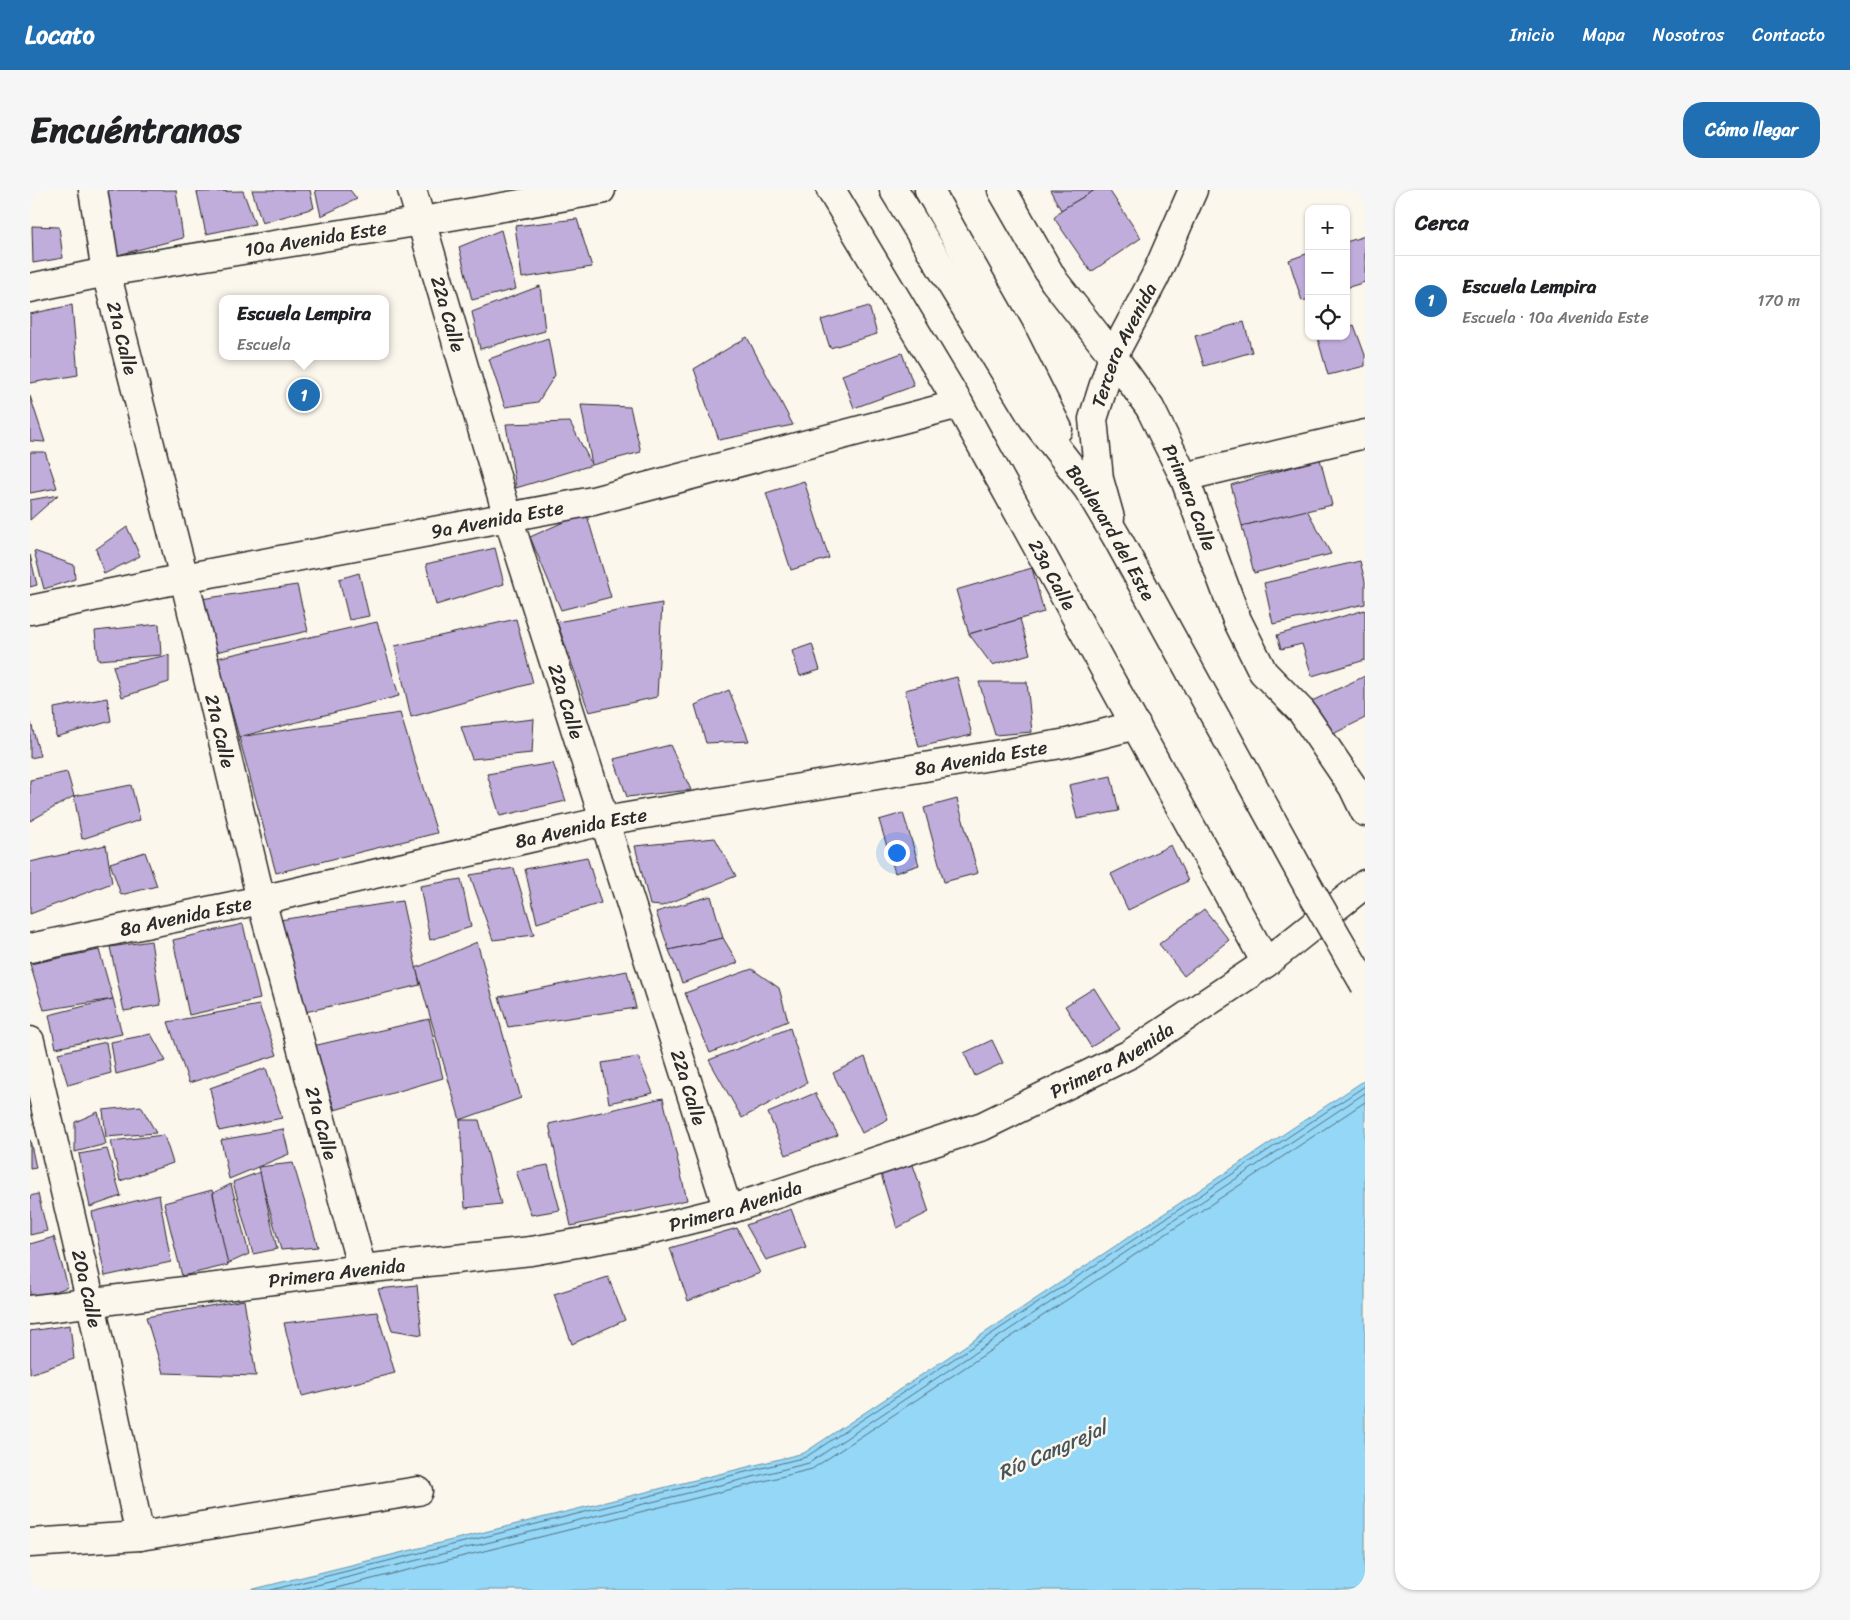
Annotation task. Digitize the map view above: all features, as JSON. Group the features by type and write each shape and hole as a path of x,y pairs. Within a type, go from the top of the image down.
{"street":[{"name":"21a Calle","path":"93,190 106,272 184,578 262,900 362,1268"},
{"name":"22a Calle","path":"412,190 508,517 728,1210"},
{"name":"10a Avenida Este","path":"30,288 106,272 422,222 601,190"},
{"name":"23a Calle","path":"832,190 959,404 1266,963"},
{"name":"Boulevard del Este","path":"894,190 1033,418 1088,489 1116,536 1309,888 1365,985"},
{"path":"929,190 1010,332 1088,489"},
{"name":"Primera Calle","path":"1002,190 1054,281 1113,356 1150,408 1184,477 1237,620 1264,672 1302,712 1353,787 1365,812"},
{"name":"Tercera Avenida","path":"1116,536 1099,479 1093,419 1113,356 1155,277 1193,190"},
{"name":"9a Avenida Este","path":"30,610 184,578 593,501 959,404"},
{"path":"1184,477 1365,434"},
{"name":"8a Avenida Este","path":"30,948 262,900 604,821 1067,743 1136,725"},
{"name":"Primera Avenida","path":"30,1310 362,1268 531,1251 641,1232 728,1210 983,1126 1130,1054 1266,963 1365,884"},
{"name":"20a Calle","path":"30,1041 91,1303 140,1536"},
{"path":"30,1543 140,1536 418,1491"}],"water":[{"name":"Río Cangrejal","path":"1365,1080 1365,1590 250,1590 804,1453"}],"building":[{"path":"105,190 176,190 183,238 118,255"},
{"path":"252,190 310,190 314,208 262,223"},
{"path":"315,190 350,190 357,199 321,216"},
{"path":"1050,190 1095,190 1061,210"},
{"path":"1095,190 1109,190 1141,238 1091,272 1054,218 1061,210"},
{"path":"243,191 255,224 206,234 197,192"},
{"path":"577,219 592,267 522,278 515,226"},
{"path":"32,226 59,227 63,258 33,263"},
{"path":"501,230 516,289 472,300 459,247"},
{"path":"1365,236 1365,282 1350,287 1350,250 1350,241"},
{"path":"1305,254 1305,300 1302,301 1289,260"},
{"path":"540,286 545,331 480,349 472,312"},
{"path":"72,305 78,375 30,383 30,314"},
{"path":"869,306 877,334 830,348 821,320"},
{"path":"1244,322 1252,352 1204,366 1195,336"},
{"path":"1354,325 1365,355 1365,366 1328,375 1318,340 1350,340 1350,326"},
{"path":"747,337 793,425 719,440 694,369"},
{"path":"548,338 555,375 538,402 505,407 489,359"},
{"path":"902,353 914,386 854,408 842,375"},
{"path":"30,396 45,442 30,441"},
{"path":"581,405 630,407 641,452 592,465"},
{"path":"570,422 592,465 516,488 506,424"},
{"path":"30,452 45,452 57,488 30,493"},
{"path":"1320,459 1332,505 1242,526 1231,485"},
{"path":"804,481 829,558 791,570 766,493"},
{"path":"58,495 30,520 30,500"},
{"path":"1307,510 1331,554 1254,573 1242,526"},
{"path":"586,512 611,597 561,610 530,537"},
{"path":"127,527 140,556 104,574 96,549"},
{"path":"495,548 504,584 436,605 426,564"},
{"path":"34,551 74,565 75,579 44,589"},
{"path":"30,555 37,585 30,587"},
{"path":"1360,561 1365,581 1365,604 1273,624 1264,583"},
{"path":"1032,568 1044,612 969,634 956,590"},
{"path":"359,573 369,616 349,620 339,579"},
{"path":"297,585 308,631 216,652 201,599"},
{"path":"662,603 657,697 589,712 557,622"},
{"path":"1365,610 1365,660 1312,676 1302,644 1281,649 1277,635"},
{"path":"516,619 533,683 411,717 395,646"},
{"path":"1020,619 1030,654 992,665 969,634"},
{"path":"377,622 399,696 239,737 217,658"},
{"path":"159,624 161,655 98,660 95,631"},
{"path":"812,644 820,670 800,676 792,651"},
{"path":"169,655 169,682 122,697 113,666"},
{"path":"1365,676 1365,718 1329,736 1312,701"},
{"path":"957,677 972,735 919,747 905,690"},
{"path":"979,682 1027,682 1032,732 995,735"},
{"path":"729,690 749,741 706,743 695,705"},
{"path":"107,698 111,721 56,737 54,708"},
{"path":"400,713 437,833 276,873 239,737"},
{"path":"30,719 40,756 30,758"},
{"path":"534,719 532,753 472,759 461,727"},
{"path":"670,745 691,790 627,797 614,759"},
{"path":"553,763 566,801 500,816 487,774"},
{"path":"67,772 74,796 30,821 30,780"},
{"path":"1111,776 1119,811 1077,819 1069,785"},
{"path":"131,785 140,820 82,839 74,796"},
{"path":"957,799 978,873 944,882 924,808"},
{"path":"903,813 919,865 895,873 879,820"},
{"path":"715,838 736,876 662,906 650,905 635,846"},
{"path":"106,845 112,883 30,914 30,862"},
{"path":"1171,845 1188,881 1128,910 1111,874"},
{"path":"145,852 157,886 121,895 110,863"},
{"path":"587,857 601,903 537,923 525,869"},
{"path":"514,868 534,935 493,940 470,875"},
{"path":"461,879 471,927 430,940 420,886"},
{"path":"711,896 723,938 669,950 656,912"},
{"path":"402,901 420,985 301,1013 273,921"},
{"path":"1204,909 1229,940 1184,976 1159,944"},
{"path":"243,924 260,999 189,1015 173,940"},
{"path":"723,938 738,963 682,983 669,950"},
{"path":"151,941 161,1005 124,1011 110,947"},
{"path":"477,942 521,1098 460,1120 416,968"},
{"path":"99,950 113,999 44,1010 30,964"},
{"path":"752,969 779,988 788,1021 710,1053 685,993"},
{"path":"627,971 636,1008 508,1027 499,997"},
{"path":"1094,988 1120,1029 1091,1047 1065,1006"},
{"path":"113,999 122,1034 56,1048 49,1015"},
{"path":"259,1005 277,1055 189,1083 168,1022"},
{"path":"429,1019 443,1078 335,1110 313,1046"},
{"path":"790,1028 807,1083 742,1118 709,1060"},
{"path":"151,1034 166,1061 116,1074 111,1042"},
{"path":"992,1040 1003,1063 975,1076 964,1053"},
{"path":"106,1042 111,1073 68,1085 58,1053"},
{"path":"638,1057 653,1093 609,1103 602,1063"},
{"path":"865,1057 888,1119 862,1133 833,1073"},
{"path":"266,1068 282,1118 219,1131 210,1088"},
{"path":"815,1093 838,1135 786,1155 768,1113"},
{"path":"663,1098 687,1200 571,1226 549,1124"},
{"path":"141,1106 156,1133 106,1137 103,1110"},
{"path":"98,1112 106,1144 75,1152 75,1122"},
{"path":"460,1120 479,1120 501,1204 465,1208"},
{"path":"283,1129 289,1154 229,1179 221,1140"},
{"path":"164,1135 173,1163 120,1181 111,1141"},
{"path":"30,1140 36,1168 30,1169"},
{"path":"107,1149 121,1196 90,1207 79,1154"},
{"path":"912,1162 929,1212 897,1228 881,1174"},
{"path":"293,1163 318,1247 281,1250 258,1167"},
{"path":"548,1165 560,1210 531,1215 516,1171"},
{"path":"260,1172 277,1249 253,1254 233,1182"},
{"path":"231,1184 249,1254 227,1264 213,1193"},
{"path":"212,1190 228,1265 182,1276 164,1203"},
{"path":"38,1194 47,1231 30,1235 30,1196"},
{"path":"159,1195 171,1262 105,1276 92,1212"},
{"path":"791,1209 806,1247 766,1260 746,1225"},
{"path":"737,1228 760,1273 688,1301 670,1248"},
{"path":"54,1237 68,1287 30,1300 30,1244"},
{"path":"608,1277 625,1320 572,1344 554,1294"},
{"path":"417,1285 422,1335 392,1330 378,1289"},
{"path":"244,1300 256,1376 163,1373 146,1317"},
{"path":"377,1312 395,1373 302,1396 284,1323"},
{"path":"70,1325 74,1359 30,1374 30,1331"}],"place":[{"name":"Escuela Lempira","path":"304,395"}]}
